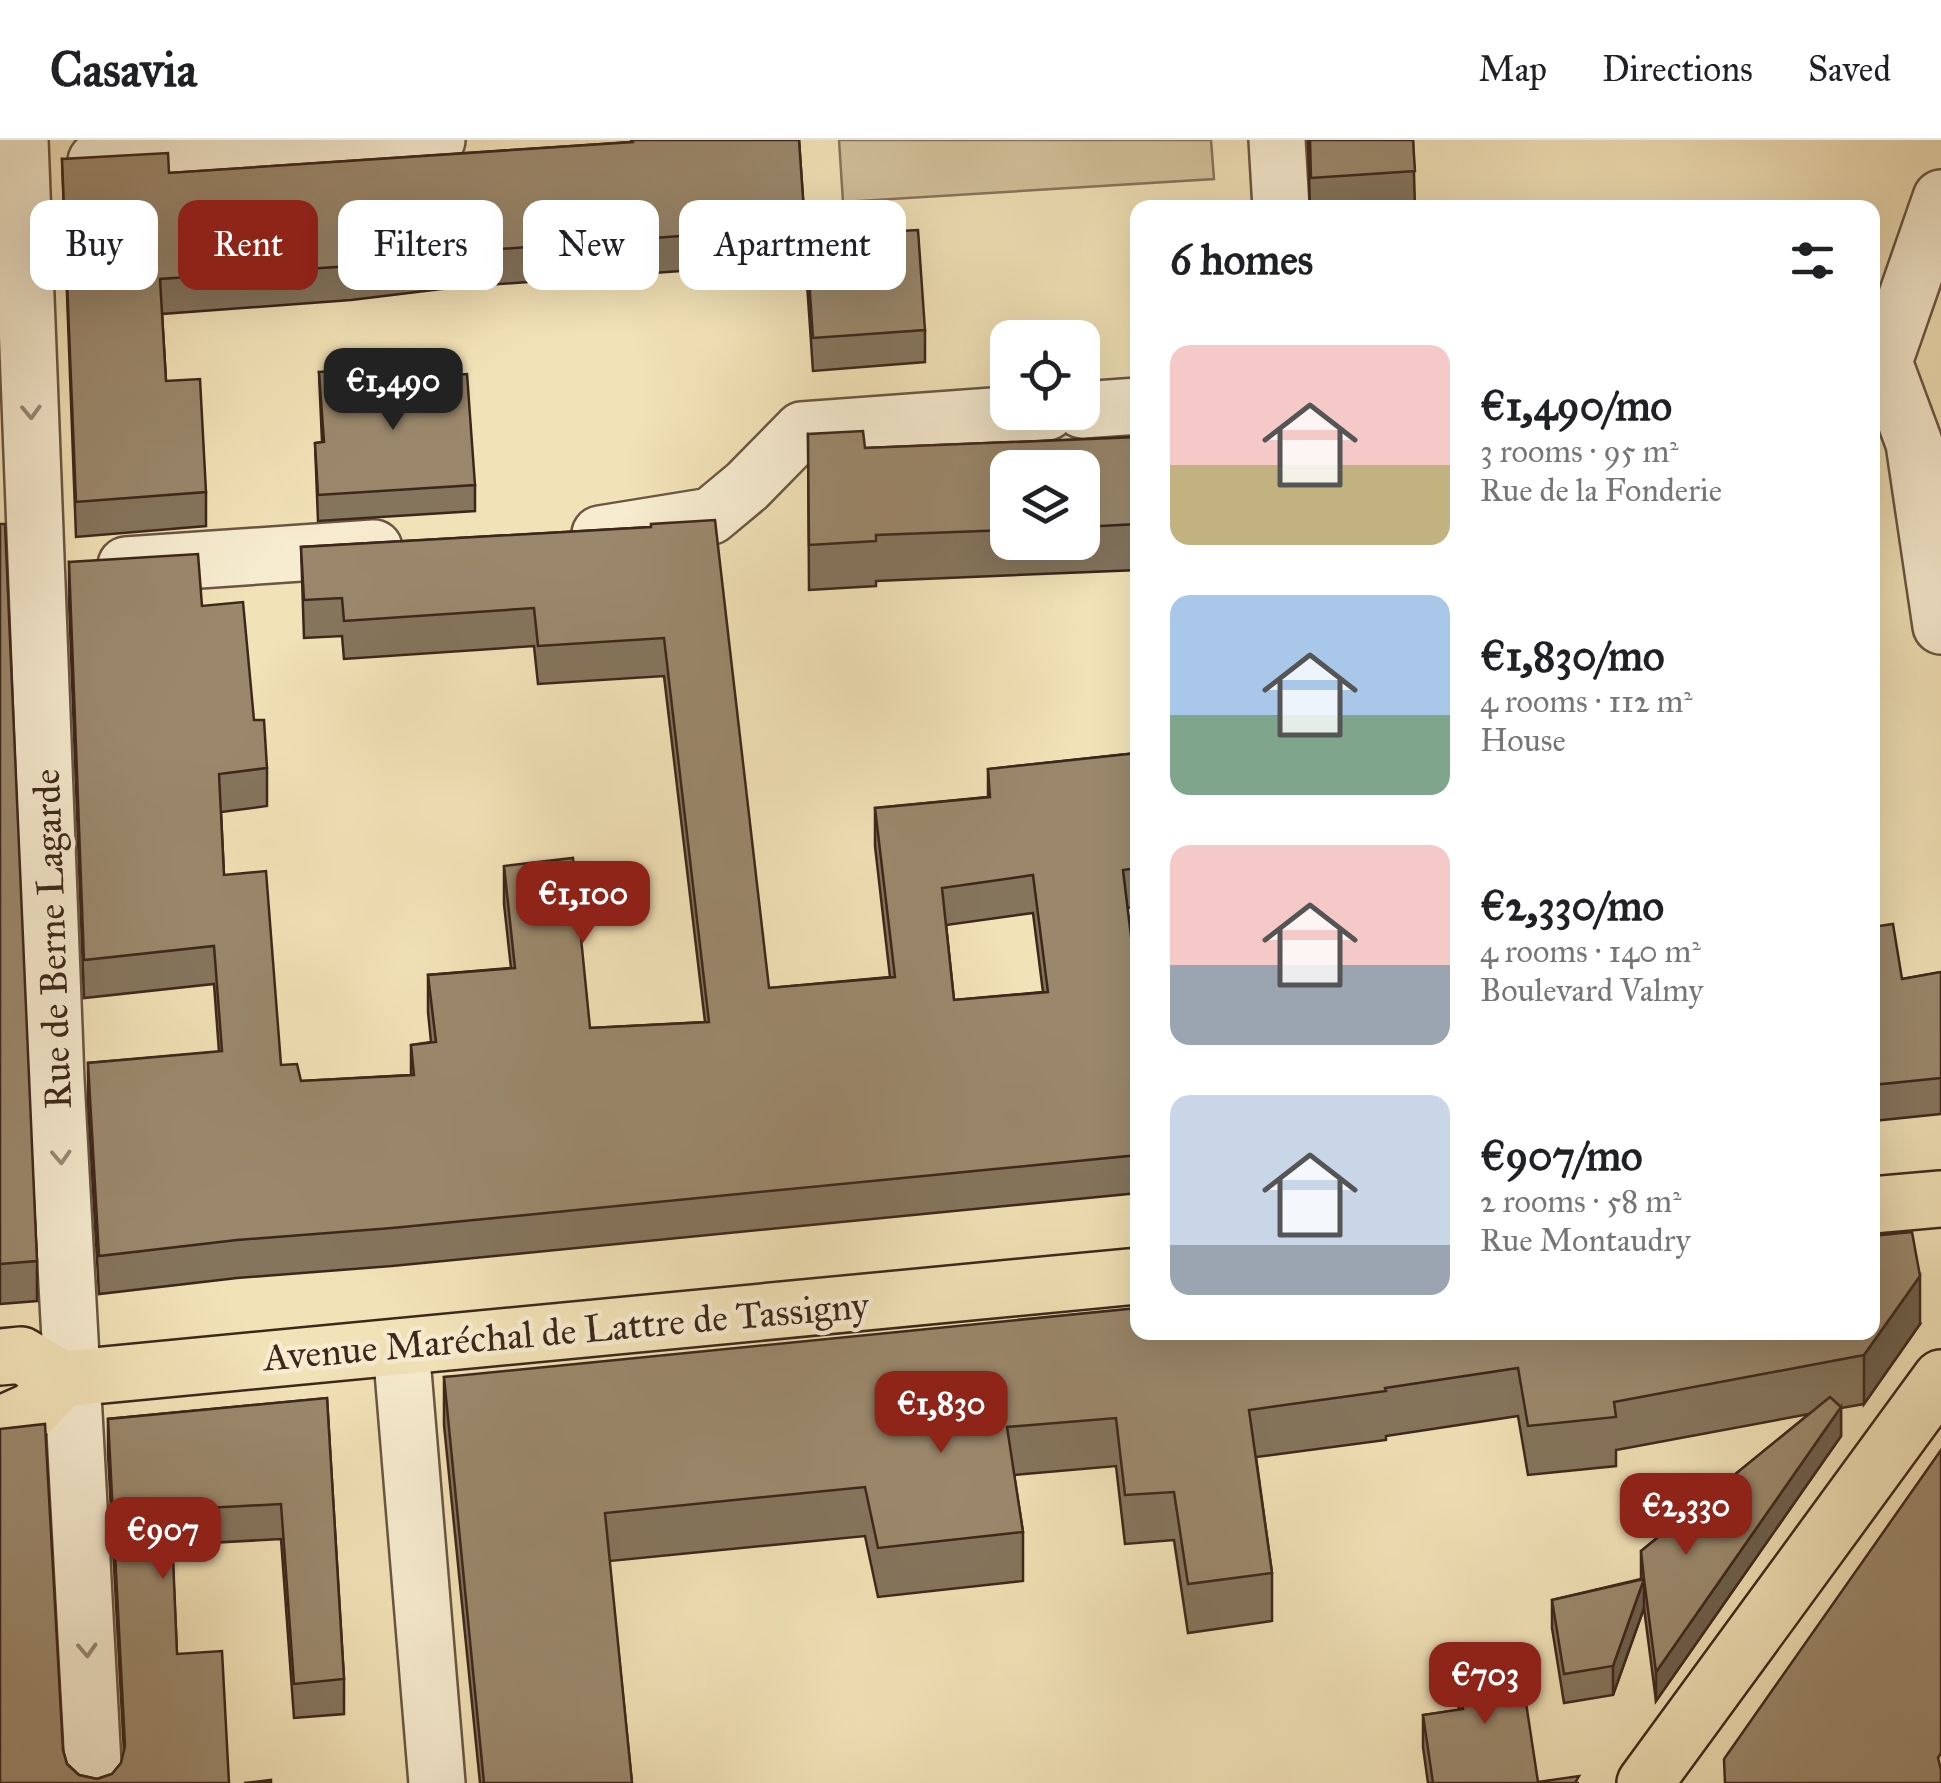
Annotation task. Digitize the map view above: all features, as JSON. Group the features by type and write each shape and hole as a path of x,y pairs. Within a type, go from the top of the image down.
{"main road":[{"path":"1880,1204 1941,1198"},
{"name":"Avenue Maréchal de Lattre de Tassigny","path":"68,1378 1130,1277"},
{"path":"0,1357 22,1355 68,1378 33,1410 0,1425"},
{"path":"1645,1783 1941,1378"}],"street":[{"path":"20,153 437,140"},
{"path":"1276,140 1280,200"},
{"name":"Rue de Berne Lagarde","path":"20,153 68,1378 94,1783"},
{"path":"1880,358 1941,198"},
{"path":"1880,367 1914,443 1941,626"},
{"path":"1100,409 1130,407"},
{"path":"553,536 613,532 710,516 747,486 802,430 990,416"},
{"path":"38,571 414,546"},
{"path":"401,1347 437,1783"}],"shaded area":[{"path":"839,140 1211,140 1214,179 843,200"}],"building":[{"path":"799,140 803,200 679,200 679,236 659,238 659,200 523,200 523,247 503,249 503,200 338,200 338,267 318,268 318,200 178,200 178,278 160,279 166,381 200,379 206,492 76,502 67,290 158,290 158,200 64,200 62,159 168,153 169,173 633,142"},
{"path":"1310,140 1413,140 1415,171 1311,178"},
{"path":"918,230 925,330 813,338 810,290 906,290 906,231"},
{"path":"375,366 376,381 467,374 475,485 318,495 315,443 324,442 319,372"},
{"path":"863,431 865,448 1130,437 1130,524 1100,526 1100,450 990,450 990,531 876,535 876,541 809,545 808,434"},
{"path":"715,520 769,988 895,977 875,808 990,797 988,769 1130,754 1130,869 1123,870 1130,928 1130,1156 99,1256 88,1063 222,1051 214,946 84,960 69,562 198,554 202,606 243,602 254,720 264,720 267,768 219,774 224,875 266,871 281,1065 297,1064 301,1081 414,1075 411,1045 436,1042 428,975 515,968 504,866 573,858 590,1028 709,1022 664,638 538,646 534,608 344,621 342,598 304,600 301,547","holes":["1033,875 1048,992 954,1000 942,888"]},
{"path":"0,524 5,524 37,1261 0,1264"},
{"path":"1893,924 1902,979 1941,972 1941,1078 1880,1084 1880,926"},
{"path":"1912,1232 1920,1276 1880,1332 1880,1235"},
{"path":"1130,1309 1130,1340 1875,1340 1864,1355 1614,1402 1616,1417 1528,1426 1518,1368 1249,1410 1272,1573 1188,1584 1174,1492 1125,1495 1116,1418 1007,1427 1023,1532 878,1548 865,1487 605,1513 632,1783 484,1783 444,1377"},
{"path":"1830,1397 1841,1407 1656,1672 1641,1551"},
{"path":"327,1398 344,1679 294,1684 281,1504 171,1510 177,1654 222,1651 229,1783 0,1783 0,1429 45,1424 63,1750 67,1764 79,1775 97,1779 112,1774 121,1763 125,1746 108,1419"},
{"path":"1941,1450 1941,1783 1725,1783 1724,1759"},
{"path":"1644,1579 1613,1666 1564,1674 1552,1600"},
{"path":"1518,1650 1538,1782 1579,1776 1575,1783 1433,1783 1423,1715 1463,1709 1456,1658"}]}
